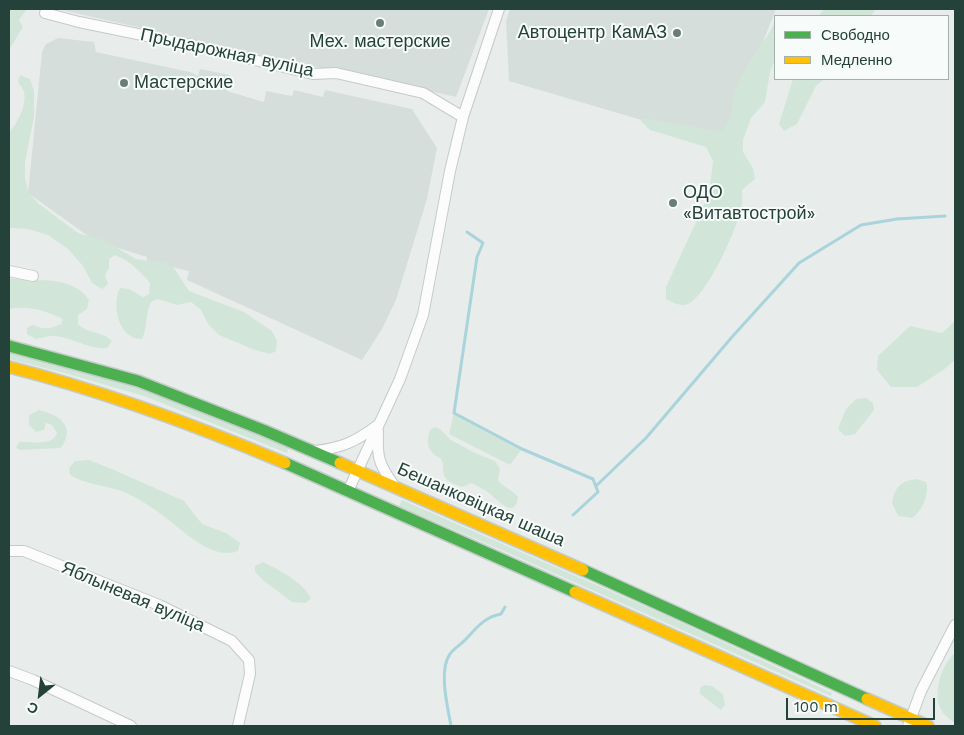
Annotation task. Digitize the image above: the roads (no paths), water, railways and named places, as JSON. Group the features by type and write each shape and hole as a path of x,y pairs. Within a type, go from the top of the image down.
{"main road":[{"name":"Бешанковіцкая шаша","path":"9,346 138,381 313,451 394,485 909,722 928,726"},
{"path":"9,368 98,392 211,432 286,463 875,726"}],"street":[{"path":"348,491 400,379 423,315 450,171 463,117 499,9"},
{"name":"Прыдарожная вуліца","path":"45,13 313,74 336,73 423,93 463,117"},
{"path":"9,271 33,276"},
{"path":"313,451 332,449 359,439 378,424"},
{"path":"378,424 378,458 385,473 394,485"},
{"name":"Яблыневая вуліца","path":"9,551 24,551 159,605 232,641 249,660 250,674 238,726"},
{"path":"909,722 921,691 955,625"},
{"path":"9,671 33,680 131,726"}],"waterway":[{"path":"596,486 646,438 732,337 799,263 861,225 897,219 945,216"},
{"path":"467,232 483,243 477,257 454,413 522,449 593,479 598,492 573,515"},
{"path":"451,726 444,679 446,661 450,654 478,626 490,617 501,614 505,607"}],"place":[{"name":"Мех. мастерские","path":"380,23"},
{"name":"Автоцентр КамАЗ","path":"677,33"},
{"name":"Мастерские","path":"124,83"},
{"name":"ОДО «Витавтострой»","path":"673,203"}]}
